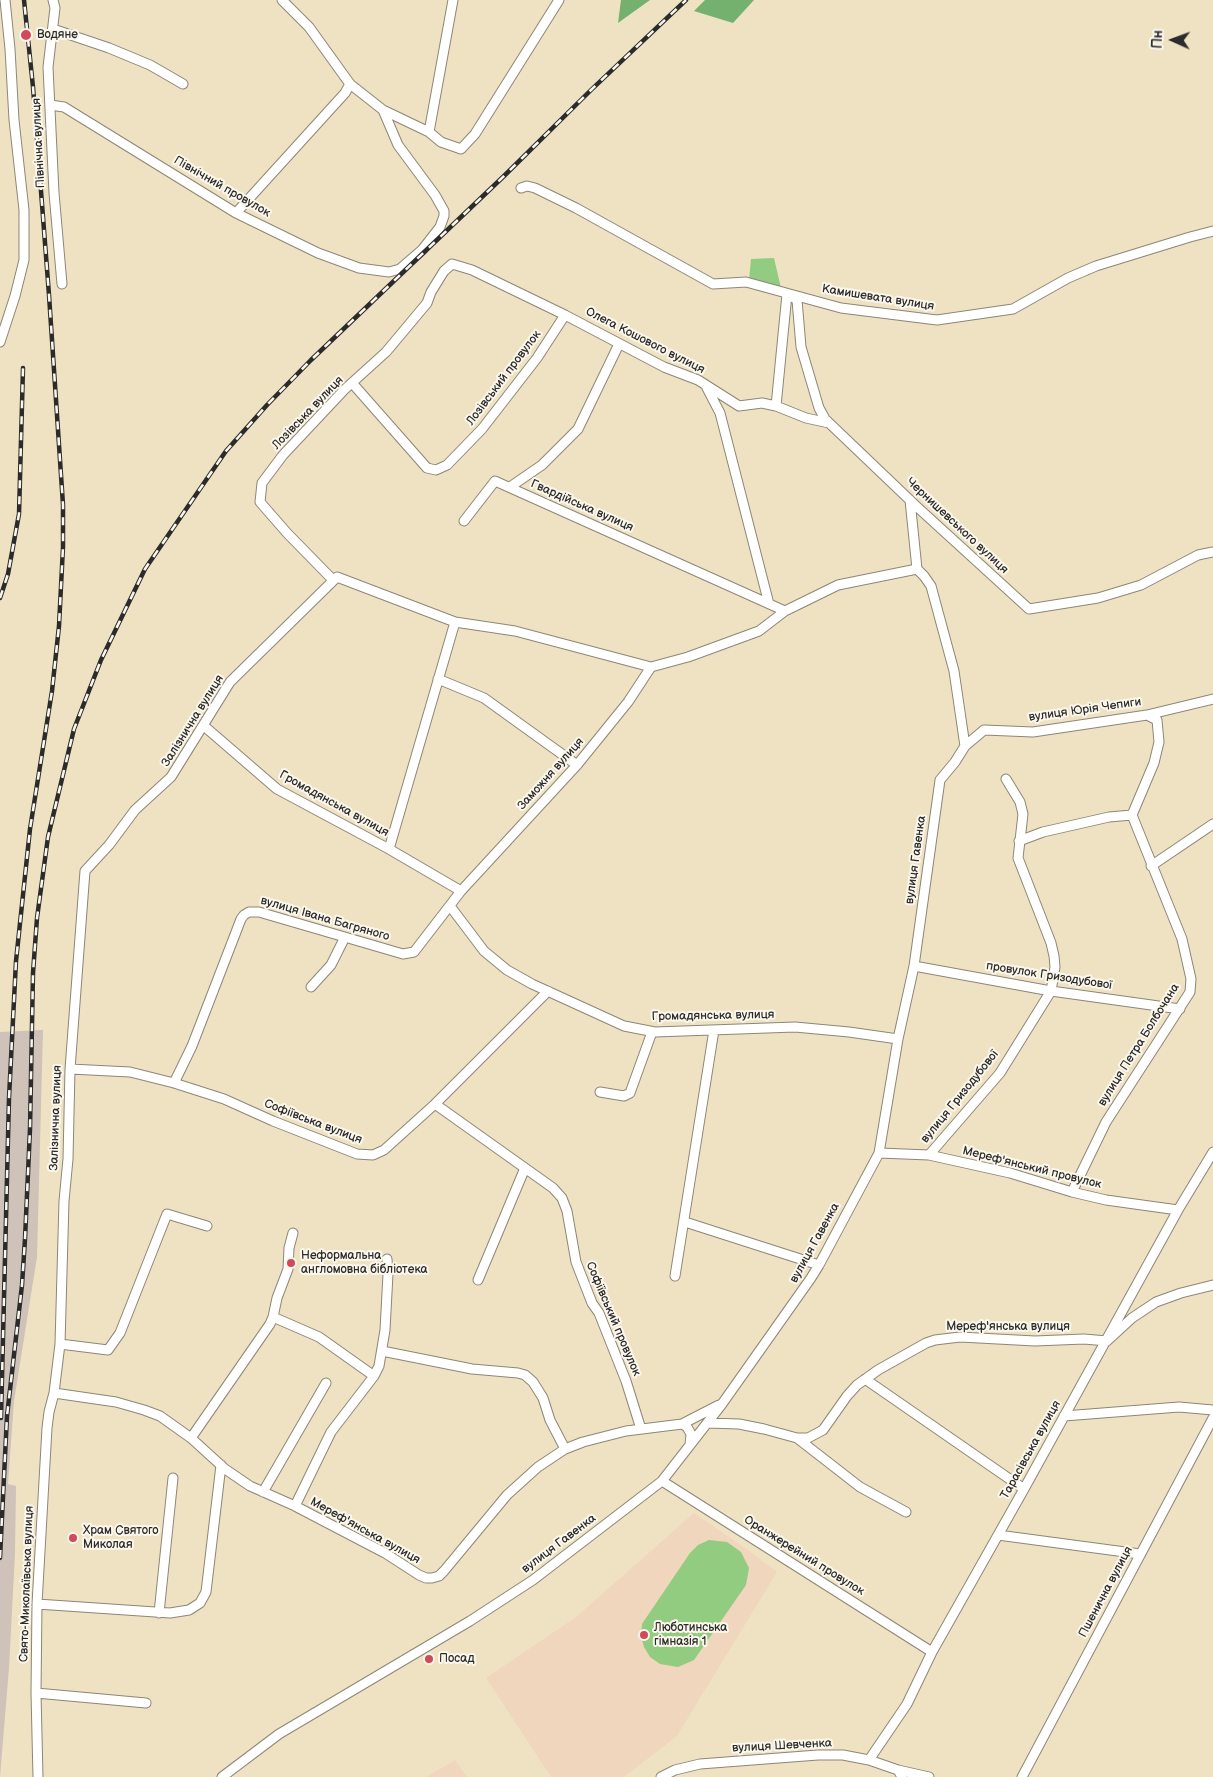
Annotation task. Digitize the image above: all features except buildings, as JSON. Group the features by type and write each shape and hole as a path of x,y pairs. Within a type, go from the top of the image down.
{"street":[{"path":"0,342 24,260 24,210 14,120 5,0"},
{"name":"Північна вулиця","path":"53,0 55,8 48,67 54,193 62,284"},
{"path":"282,0 308,27 350,84 383,110 429,132 441,142 461,149 475,134 559,0"},
{"path":"429,132 453,0"},
{"path":"52,29 117,51 150,65 183,84"},
{"path":"236,213 345,93 350,84"},
{"name":"Північний провулок","path":"50,105 64,108 236,213 318,253 359,268 389,272 400,269 422,250 440,226 444,211 398,145 383,110"},
{"name":"Камишевата вулиця","path":"521,188 527,186 535,188 560,200 713,284 746,282 841,308 937,320 1013,308 1068,278 1096,266 1190,236 1213,231"},
{"name":"Олега Кошового вулиця","path":"452,264 472,270 607,336 664,367 698,380 739,406 762,403 776,406 806,418 829,423"},
{"name":"Лозівська вулиця","path":"333,580 264,508 260,502 262,483 283,455 344,390 353,384 392,345 427,302 444,271 452,264"},
{"path":"776,406 788,294"},
{"name":"Чернишевського вулиця","path":"788,294 797,300 801,347 819,408 829,423 1029,609 1098,598 1132,588 1198,555 1213,552"},
{"name":"Лозівський провулок","path":"353,384 427,468 436,470 446,465 482,429 537,358 565,315"},
{"name":"Гвардійська вулиця","path":"510,487 542,465 578,429 619,344"},
{"path":"706,386 720,413 769,604"},
{"path":"464,521 495,480 510,487"},
{"name":"Гвардійська вулиця","path":"510,487 785,611"},
{"path":"910,500 916,570"},
{"path":"333,580 336,577 455,622 515,631 651,668 688,657 759,631 785,611 838,585 916,570 924,576 931,586 954,671 965,746"},
{"name":"Залізнична вулиця","path":"54,1393 60,1344 70,1069 84,871 108,845 135,810 171,777 230,682 333,580"},
{"path":"389,849 455,622"},
{"name":"Заможня вулиця","path":"461,891 577,765 628,702 651,668"},
{"path":"438,679 484,698 577,765"},
{"name":"вулиця Юрія Чепиги","path":"965,746 984,730 1033,732 1148,715 1213,699"},
{"path":"1019,841 1043,832 1109,817 1132,815 1151,771 1160,742 1157,720 1148,715"},
{"name":"Громадянська вулиця","path":"204,726 277,788 461,891"},
{"name":"вулиця Гавенка","path":"222,1777 279,1734 470,1621 533,1580 662,1481 722,1404 811,1278 879,1153 898,1039 914,966 940,780 965,746"},
{"name":"вулиця Гризодубової","path":"929,1155 1000,1073 1052,991 1055,967 1054,956 1051,943 1018,858 1023,814 1020,802 1006,779"},
{"name":"вулиця Петра Болбочана","path":"1072,1192 1106,1122 1190,992 1191,979 1182,939 1132,815"},
{"path":"1151,866 1213,824"},
{"name":"вулиця Івана Багряного","path":"174,1083 192,1046 244,915 249,912 259,912 403,954 411,954 417,949 461,891"},
{"name":"Громадянська вулиця","path":"450,906 484,951 496,962 519,977 624,1026 652,1032 795,1027 898,1039"},
{"path":"311,987 331,965 345,937"},
{"name":"провулок Гризодубової","path":"914,966 1052,991 1180,1008"},
{"name":"Софіївська вулиця","path":"70,1069 130,1072 174,1083 224,1100 357,1154 367,1155 384,1150 435,1104 548,991"},
{"path":"676,1276 714,1030"},
{"path":"600,1092 624,1096 630,1093 652,1032"},
{"name":"Софіївський провулок","path":"435,1104 558,1192 565,1204 576,1262 626,1381 641,1429"},
{"name":"Тарасівська вулиця","path":"869,1760 907,1704 932,1652 1107,1341 1178,1210 1213,1152"},
{"name":"Мереф'янський провулок","path":"879,1153 929,1155 1010,1173 1072,1192 1114,1201 1178,1210"},
{"path":"478,1280 525,1168"},
{"path":"60,1344 108,1350 120,1333 167,1214 207,1226"},
{"path":"685,1222 819,1265"},
{"path":"191,1438 270,1324 288,1269 289,1248 293,1233"},
{"path":"294,1506 331,1432 374,1376 381,1359 385,1330 387,1259"},
{"path":"1107,1341 1132,1318 1156,1302 1174,1295 1213,1285"},
{"path":"273,1317 319,1337 374,1376"},
{"name":"Мереф'янська вулиця","path":"797,1438 814,1436 823,1430 847,1396 865,1379 920,1346 935,1340 974,1337 1018,1341 1084,1339 1107,1341"},
{"path":"382,1351 472,1369 525,1375 533,1382 543,1398 550,1420 565,1449"},
{"path":"865,1379 1024,1489"},
{"path":"263,1492 326,1384"},
{"name":"Мереф'янська вулиця","path":"54,1393 116,1402 160,1416 191,1438 221,1465 244,1482 385,1553 426,1578 439,1576 507,1495 538,1467 565,1449 583,1442 641,1429 682,1424 722,1404"},
{"name":"Свято-Миколаївська вулиця","path":"38,1777 36,1693 37,1604 47,1428 54,1393"},
{"path":"1064,1416 1179,1407 1213,1410"},
{"name":"Пшенична вулиця","path":"1022,1777 1213,1418"},
{"path":"708,1423 739,1424 764,1428 797,1438 860,1487 906,1512"},
{"path":"682,1424 687,1427 691,1434 690,1445"},
{"path":"37,1604 159,1613 188,1610 200,1603 204,1599 206,1592 221,1465"},
{"path":"159,1613 173,1478"},
{"name":"Оранжерейний провулок","path":"662,1481 932,1652"},
{"path":"998,1535 1140,1554"},
{"path":"36,1693 146,1704"},
{"name":"вулиця Шевченка","path":"661,1777 680,1769 714,1762 818,1755 843,1755 869,1760 900,1774"},
{"path":"900,1774 929,1777"}],"shaded area":[{"path":"43,1030 37,1257 14,1401 8,1484 16,1486 15,1553 9,1668 0,1777 0,1032"},
{"name":"Люботинська гiмназiя 1","path":"694,1513 777,1572 677,1736 624,1777 551,1777 486,1678 576,1617"},
{"path":"455,1760 467,1777 426,1777"}],"green space":[{"path":"621,0 650,0 618,23"},
{"path":"705,0 754,0 733,23 694,11"},
{"path":"774,258 781,288 749,280 751,259"},
{"path":"709,1540 727,1542 741,1552 749,1568 746,1585 694,1660 678,1667 660,1664 650,1657 644,1647 641,1636 642,1624 690,1553 698,1545"}],"railway":[{"path":"1,1418 9,1098 16,961 30,829 52,691 59,626 63,547 63,505 49,295 33,87 24,0"},
{"path":"0,1558 7,1416 22,1285 25,1239 30,1129 33,973 37,918 48,837 74,729 101,660 145,569 226,451 311,360 686,0"},
{"path":"0,598 8,574 19,514 23,368"}],"place":[{"name":"Водяне","path":"26,35"},
{"name":"Неформальна англомовна бібліотека","path":"291,1263"},
{"name":"Храм Святого Миколая","path":"73,1538"},
{"name":"Люботинська гiмназiя 1","path":"644,1635"},
{"name":"Посад","path":"429,1659"}]}
